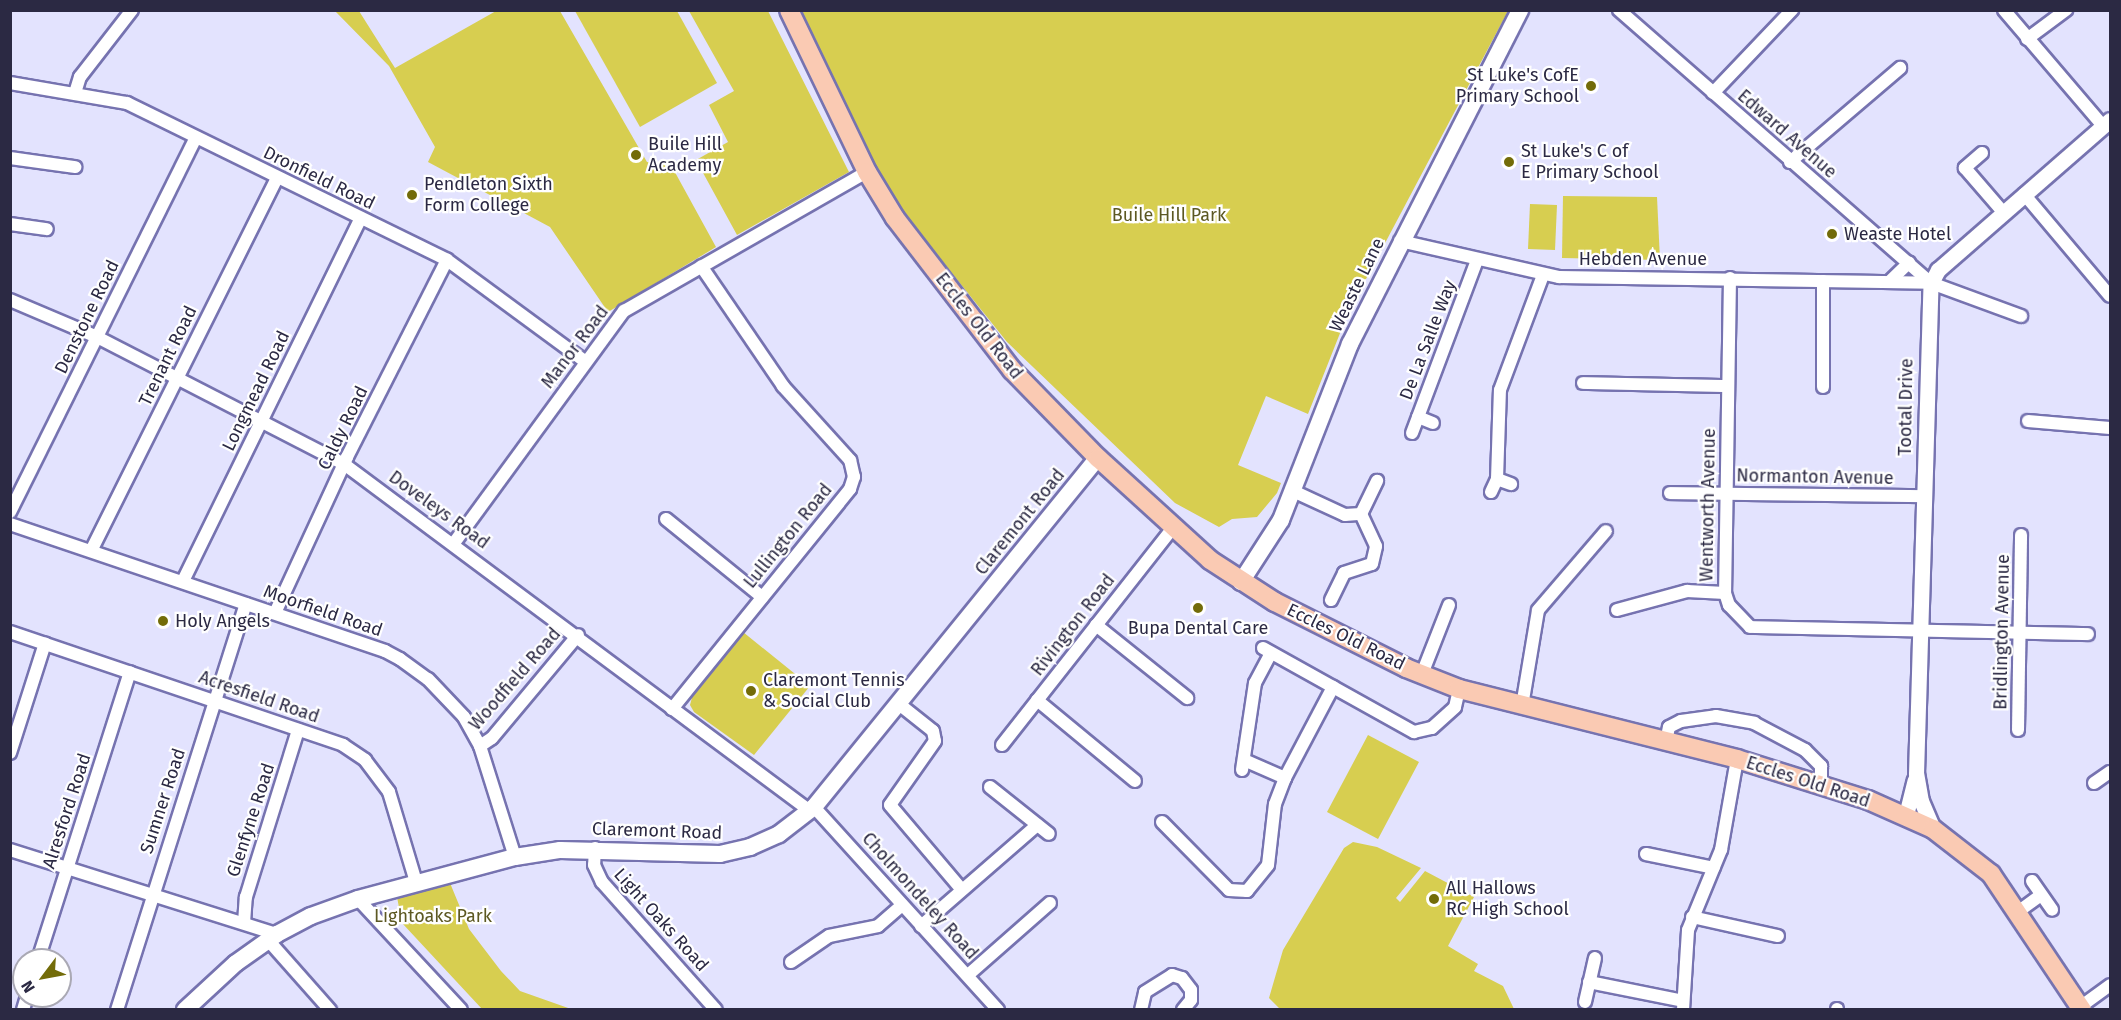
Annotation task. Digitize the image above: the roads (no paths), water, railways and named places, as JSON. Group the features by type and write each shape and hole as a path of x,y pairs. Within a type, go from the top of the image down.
{"main road":[{"name":"Eccles Old Road","path":"789,10 867,172 895,218 1012,370 1098,458 1173,528 1241,582 1422,674 1459,689 1737,759 1906,815 1933,829 1991,874 2019,911 2081,1008"},
{"name":"Weaste Lane","path":"1241,582 1281,520 1350,344 1400,241 1520,10"},
{"name":"Claremont Road","path":"193,1006 273,937 311,916 416,882 515,857 595,848 730,853 772,838 812,809 1098,458"}],"street":[{"path":"75,93 80,77 132,10"},
{"name":"Edward Avenue","path":"1619,10 1931,283"},
{"path":"1713,93 1792,10"},
{"path":"2004,10 2027,39 2107,123 1938,270 1931,283 2021,316"},
{"path":"2027,39 2066,10"},
{"path":"1790,162 1900,68"},
{"name":"Dronfield Road","path":"10,83 127,103 447,260 586,362"},
{"name":"Denstone Road","path":"10,512 196,138"},
{"path":"1982,153 1965,168 2003,212"},
{"path":"10,158 75,167"},
{"name":"Manor Road","path":"454,543 624,311 867,172"},
{"name":"Trenant Road","path":"92,551 277,178"},
{"path":"2024,194 2110,296"},
{"name":"Longmead Road","path":"183,581 361,218"},
{"path":"10,224 47,229"},
{"name":"Hebden Avenue","path":"1400,241 1543,275 1931,283"},
{"name":"Caldy Road","path":"275,613 344,464 447,260"},
{"name":"De La Salle Way","path":"1412,433 1478,260"},
{"path":"1889,282 1909,263"},
{"name":"Lullington Road","path":"672,709 850,489 854,471 846,455 769,368 701,266"},
{"path":"1491,492 1497,479 1500,390 1543,275"},
{"name":"Wentworth Avenue","path":"1730,278 1725,593 1729,605 1756,628 2088,634"},
{"path":"1823,281 1823,387"},
{"name":"Tootal Drive","path":"1931,283 1918,630 1916,774 1921,801 1933,829"},
{"name":"Doveleys Road","path":"10,300 97,338 344,464 578,634 672,709 812,809"},
{"path":"1583,383 1728,386"},
{"path":"1418,417 1433,423"},
{"path":"2028,421 2110,428"},
{"path":"1497,479 1511,484"},
{"path":"1361,514 1377,481"},
{"path":"1293,491 1344,515 1361,514"},
{"name":"Normanton Avenue","path":"1670,492 1923,496"},
{"path":"1331,600 1344,573 1372,564 1376,546 1361,514"},
{"path":"666,519 762,597"},
{"name":"Moorfield Road","path":"10,524 183,581 400,659 428,679 464,717 480,746 515,857"},
{"name":"Rivington Road","path":"1002,745 1173,528"},
{"path":"1522,706 1538,610 1606,531"},
{"name":"Bridlington Avenue","path":"2018,730 2021,535"},
{"path":"1617,610 1687,591 1725,593"},
{"name":"Sumner Road","path":"117,1010 246,604"},
{"path":"1422,674 1449,605"},
{"path":"1096,625 1187,698"},
{"name":"Acresfield Road","path":"10,632 344,745 375,771 389,792 416,882"},
{"name":"Woodfield Road","path":"480,746 492,738 578,634"},
{"path":"10,753 45,643"},
{"path":"1285,778 1243,765 1255,683 1267,650 1414,732 1432,728 1455,707 1459,689"},
{"name":"Alresford Road","path":"42,948 129,672"},
{"path":"1162,822 1229,890 1244,892 1268,865 1275,804 1285,778 1333,687"},
{"path":"1037,700 1135,781"},
{"path":"899,704 936,737 890,805 962,890"},
{"path":"1666,742 1669,727 1681,721 1716,716 1754,723 1805,750 1821,766 1821,786"},
{"name":"Glenfyne Road","path":"244,923 246,897 298,730"},
{"path":"1589,982 1683,1005 1692,917 1721,850 1737,759"},
{"path":"2094,783 2110,772"},
{"name":"Tootal Drive","path":"1906,815 1916,774"},
{"path":"990,787 1049,834"},
{"name":"Cholmondeley Road","path":"812,809 998,1010"},
{"path":"921,926 1037,825"},
{"name":"Light Oaks Road","path":"595,848 595,870 602,882 716,1010"},
{"path":"10,850 244,923 273,937 330,1010"},
{"path":"1646,854 1714,868"},
{"path":"2032,881 2052,910"},
{"path":"2019,911 2041,895"},
{"path":"358,899 461,1010"},
{"path":"968,975 1050,903"},
{"path":"791,962 829,936 878,926 902,905"},
{"path":"1692,917 1778,936"},
{"path":"1585,1002 1595,958"},
{"path":"1141,1010 1145,992 1172,975 1182,978 1191,990 1191,1000 1183,1010"},
{"path":"2081,1008 2110,985"}],"place":[{"name":"St Luke's CofE Primary School","path":"1591,86"},
{"name":"Buile Hill Academy","path":"636,155"},
{"name":"St Luke's C of E Primary School","path":"1509,162"},
{"name":"Pendleton Sixth Form College","path":"412,195"},
{"name":"Weaste Hotel","path":"1832,234"},
{"name":"Bupa Dental Care","path":"1198,608"},
{"name":"Holy Angels","path":"163,621"},
{"name":"Claremont Tennis & Social Club","path":"751,691"},
{"name":"All Hallows RC High School","path":"1434,899"}],"park label":[{"name":"Buile Hill Park","path":"1169,215"},
{"name":"Lightoaks Park","path":"433,916"}]}
